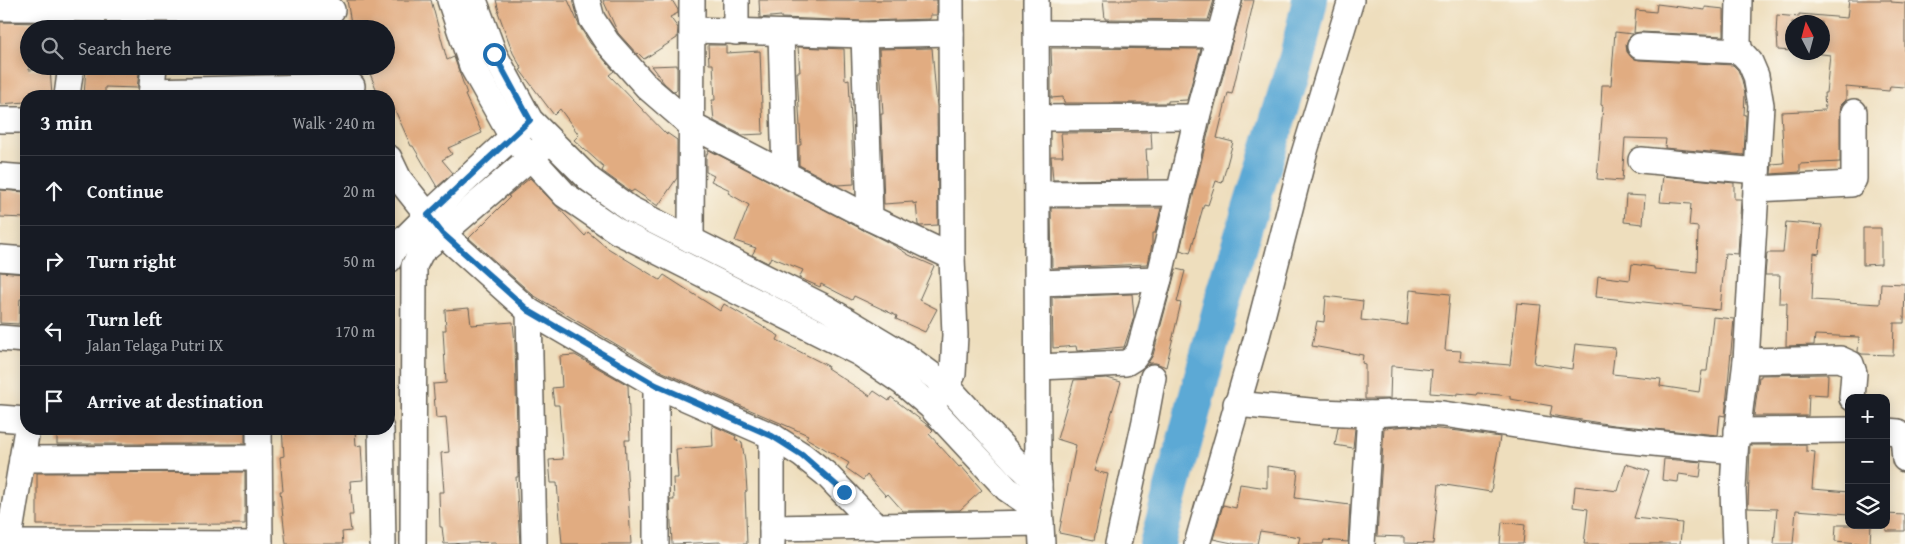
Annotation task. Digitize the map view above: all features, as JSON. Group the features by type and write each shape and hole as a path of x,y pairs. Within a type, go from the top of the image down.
{"street":[{"path":"450,0 472,66 512,137 565,195 617,231 859,354 903,383 930,406 1041,526"},
{"path":"474,0 494,54 530,120 590,180 630,209 826,308 906,356 947,386 1018,464 1039,484"},
{"path":"588,0 592,19 607,42 647,87 691,124 870,218 952,257"},
{"path":"691,240 692,0"},
{"path":"736,0 736,32"},
{"path":"930,406 947,386 953,374 955,335 952,257 952,0"},
{"path":"1036,0 1039,484 1041,526"},
{"path":"1039,367 1126,362 1134,358 1140,351 1197,117 1229,0"},
{"path":"1197,544 1256,340 1304,154 1350,0"},
{"path":"1735,544 1733,490 1736,441 1746,361 1761,105 1760,92 1750,62 1740,51 1738,42 1739,0"},
{"path":"0,8 160,19 332,13"},
{"path":"693,30 864,34 951,33"},
{"path":"781,33 785,174"},
{"path":"1037,33 1220,35"},
{"path":"864,34 870,218"},
{"path":"1640,46 1740,51"},
{"path":"68,90 70,75"},
{"path":"152,90 153,75"},
{"path":"225,90 352,83"},
{"path":"1641,160 1756,180 1850,184 1854,179 1854,112"},
{"path":"1038,118 1197,117"},
{"path":"0,120 20,120"},
{"path":"413,544 414,266 435,224 512,137 530,120"},
{"path":"395,249 435,224 530,158 550,140"},
{"path":"0,176 20,178"},
{"path":"395,176 435,224 529,311 656,385 772,436 802,455 826,474 878,527"},
{"path":"1038,194 1179,193"},
{"path":"0,258 20,260"},
{"path":"1038,283 1159,279"},
{"path":"529,311 534,544"},
{"path":"0,338 20,340"},
{"path":"1746,361 1840,359 1851,364 1854,374 1852,394"},
{"path":"1118,544 1145,421 1152,378"},
{"path":"656,385 656,544"},
{"path":"1236,404 1320,412 1443,414 1602,438 1736,441 1845,430"},
{"path":"1362,544 1370,414"},
{"path":"0,418 20,420"},
{"path":"1890,431 1898,432 1903,436 1905,459"},
{"path":"26,435 22,458 8,499 8,543 260,544 259,435"},
{"path":"381,435 383,544"},
{"path":"772,436 772,536 878,527 1041,526"},
{"path":"22,458 259,458"}],"building":[{"path":"347,0 431,0 447,60 454,57 467,94 465,95 482,133 448,148 452,154 442,160 453,173 437,187 413,146 411,146 395,110 395,90 377,90 371,75 395,75 395,20 350,20"},
{"path":"496,0 568,0 580,27 590,43 614,71 609,75 667,135 667,133 677,140 677,178 658,206 634,190 631,192 602,171 604,167 574,140 579,135 560,109 554,115 520,70 522,69 513,53 498,12"},
{"path":"603,0 672,0 678,10 678,13 670,17 678,28 677,38 644,59 618,33"},
{"path":"759,0 937,0 937,15 930,15 930,19 864,21 781,18 781,16 760,18"},
{"path":"1103,0 1214,0 1208,20 1105,19"},
{"path":"1243,0 1254,0 1232,94 1228,93 1217,138 1233,142 1222,183 1216,181 1208,205 1204,204 1190,253 1180,250"},
{"path":"1849,0 1891,0 1891,2 1905,3 1905,87 1890,86 1889,91 1846,87 1846,100 1841,105 1840,112 1840,162 1800,164 1800,172 1771,174 1772,164 1784,163 1781,112 1825,110 1824,93 1826,93 1830,60 1830,17 1847,18"},
{"path":"1657,4 1705,10 1705,7 1724,9 1724,36 1634,33 1636,10 1656,12"},
{"path":"1777,15 1785,16 1785,50 1778,50 1776,34"},
{"path":"0,22 20,23 20,75 50,75 52,90 20,90 20,102 0,104"},
{"path":"1615,32 1633,34 1628,39 1626,45 1627,52 1632,58 1639,60 1733,65 1738,70 1745,94 1744,155 1665,148 1666,139 1625,138 1622,181 1597,179 1603,106 1601,105 1602,85 1611,85"},
{"path":"708,45 726,45 726,53 760,51 763,134 742,135 714,121 712,100 715,100 713,64 709,64"},
{"path":"798,47 844,49 845,80 849,79 854,184 837,185 799,165 799,145 801,145 797,72 800,72"},
{"path":"932,48 937,107 938,225 920,226 918,225 916,203 884,204 881,114 883,114 879,49"},
{"path":"1051,48 1201,49 1187,100 1168,101 1168,103 1064,103 1063,97 1051,98"},
{"path":"677,65 677,90 673,91 651,66"},
{"path":"85,75 139,75 137,88 105,87 105,90 84,90"},
{"path":"1151,132 1152,149 1146,149 1148,179 1053,180 1051,156 1063,156 1061,133"},
{"path":"709,150 909,255 934,266 919,300 937,309 925,332 896,319 897,316 854,296 852,300 821,284 820,287 799,278 803,270 771,257 768,263 752,255 756,248 735,241 749,205 728,193 730,190 711,181 714,176 706,172 706,156"},
{"path":"1663,176 1734,183 1734,199 1741,199 1738,254 1725,253 1720,310 1596,297 1598,276 1630,280 1632,264 1654,267 1654,269 1697,273 1698,227 1689,226 1691,204 1660,202"},
{"path":"530,178 585,236 588,232 606,247 660,280 664,275 720,311 724,304 779,336 777,340 828,366 827,368 870,396 874,391 889,401 891,397 933,430 929,434 982,490 960,510 903,511 867,475 863,480 846,468 849,463 806,438 808,435 663,372 533,295 469,238 510,197 508,196"},
{"path":"0,190 20,192 20,218 0,217"},
{"path":"1626,195 1645,196 1643,224 1624,222"},
{"path":"1051,208 1161,208 1155,233 1152,233 1148,264 1052,268"},
{"path":"1786,222 1822,225 1819,254 1814,253 1812,300 1880,304 1881,283 1905,284 1904,323 1894,323 1893,355 1862,354 1858,352 1859,337 1815,335 1814,345 1786,346 1787,303 1779,303 1780,275 1765,275 1767,253 1783,253"},
{"path":"1863,228 1881,228 1881,264 1863,265"},
{"path":"1176,269 1185,271 1177,302 1181,303 1166,367 1156,363 1148,363 1153,355"},
{"path":"0,272 20,274 19,324 0,323"},
{"path":"1410,290 1450,294 1445,350 1461,351 1460,361 1510,365 1517,303 1541,305 1534,363 1572,369 1575,344 1615,348 1612,374 1661,379 1660,386 1699,392 1702,371 1707,371 1713,317 1734,319 1725,416 1720,415 1718,435 1613,425 1550,415 1552,406 1510,399 1510,396 1478,393 1477,395 1457,393 1457,395 1430,393 1432,370 1395,366 1391,366 1390,399 1365,399 1365,364 1362,363 1363,355 1312,346 1317,321 1324,322 1326,296 1363,301 1361,320 1407,325"},
{"path":"1132,294 1134,317 1124,347 1077,351 1076,346 1053,348 1052,297"},
{"path":"469,308 471,325 513,322 518,477 516,477 520,544 496,544 496,542 444,544 442,527 440,527 439,492 444,492 441,453 449,452 446,417 436,418 433,384 446,383 443,330 446,330 445,310"},
{"path":"575,355 628,385 630,440 625,440 631,544 562,544 557,483 551,483 549,460 563,459 559,405 554,405 552,388 562,387 560,356"},
{"path":"1828,374 1827,395 1809,394 1808,416 1754,416 1759,377 1761,375"},
{"path":"1107,378 1121,382 1094,471 1108,474 1094,540 1059,533 1076,445 1057,439 1074,380"},
{"path":"712,425 736,436 735,439 742,443 747,491 745,492 747,544 722,544 721,542 672,544 670,500 674,500 673,478 678,478 676,449 713,446"},
{"path":"1409,426 1500,437 1491,492 1439,484 1433,544 1404,543 1404,537 1377,536 1384,428"},
{"path":"1338,427 1355,428 1353,448 1335,445"},
{"path":"57,435 245,435 245,444 57,444"},
{"path":"282,435 355,435 356,446 361,445 363,480 350,481 353,515 349,515 351,531 342,532 343,544 286,544 280,491 283,491 280,457 284,456"},
{"path":"1750,445 1806,445 1806,451 1815,452 1812,489 1845,492 1845,514 1796,510 1793,544 1774,544 1777,509 1748,508"},
{"path":"1664,459 1702,462 1700,477 1679,474 1678,482 1662,480"},
{"path":"1626,464 1649,471 1634,518 1682,523 1680,544 1584,544 1588,509 1573,507 1575,486 1618,491"},
{"path":"1267,466 1298,470 1295,498 1350,505 1348,542 1324,540 1323,544 1298,544 1300,537 1260,531 1257,544 1237,544 1213,539 1223,505 1236,508 1240,484 1267,488"},
{"path":"245,472 245,524 37,525 37,473"},
{"path":"1890,514 1905,515 1905,531 1886,531 1886,529 1890,529"},
{"path":"1502,522 1525,525 1523,544 1500,544"},
{"path":"1836,525 1845,525 1845,529 1871,529 1870,544 1835,541"}],"waterway":[{"path":"1157,544 1225,291 1297,57 1310,0"}],"route":[{"path":"494,54 530,120 428,215 442,233 529,311 656,385 772,436 802,455 826,474 844,492"}]}
